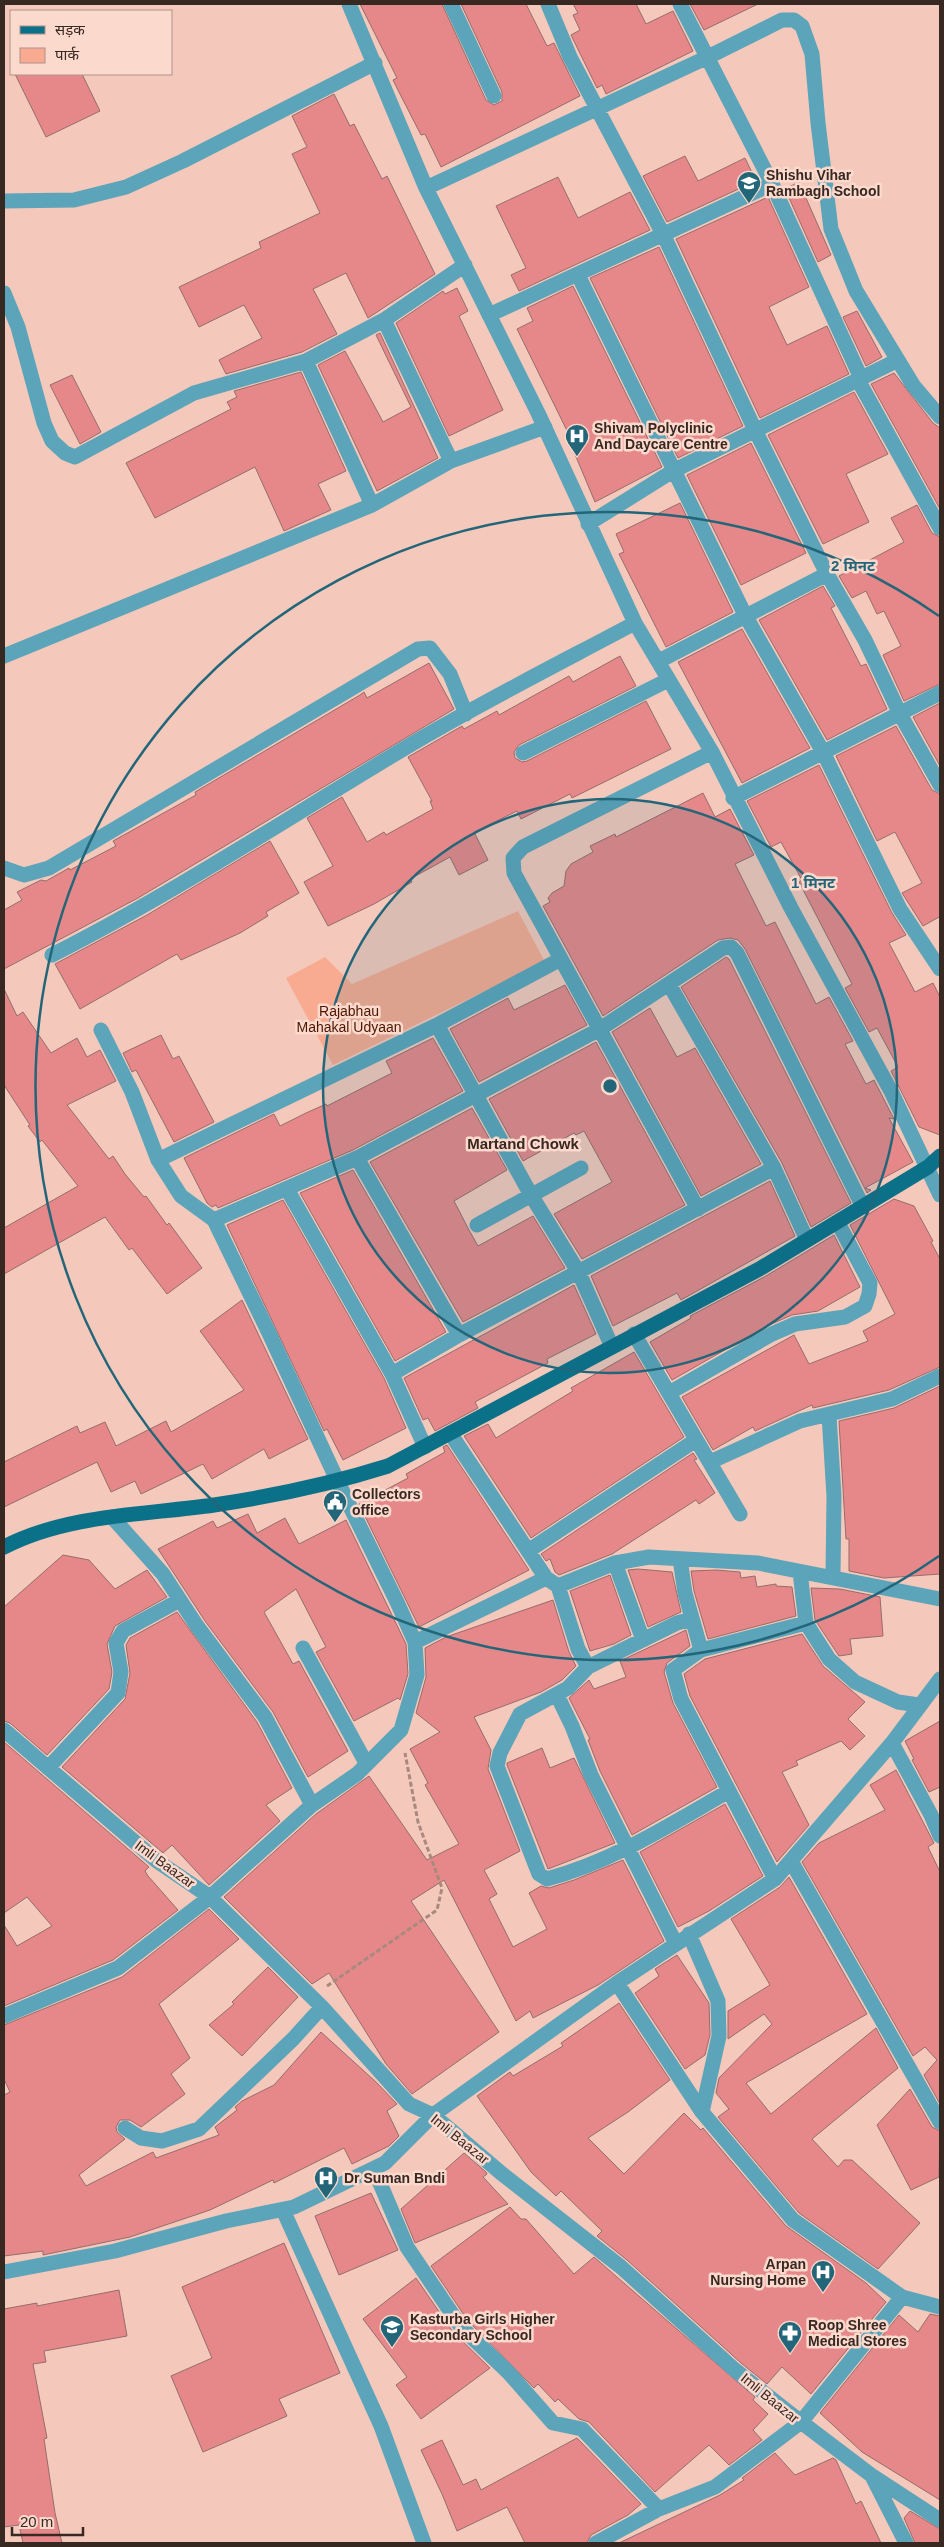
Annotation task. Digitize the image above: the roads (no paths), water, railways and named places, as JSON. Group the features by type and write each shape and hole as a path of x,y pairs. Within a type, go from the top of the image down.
{"main road":[{"path":"4,1547 23,1537 74,1523 214,1505 288,1493 338,1482 388,1466 761,1268 928,1167 940,1156"}],"street":[{"path":"349,4 376,63 426,188 545,427 635,623 712,752 733,798 892,1092 940,1195"},
{"path":"451,4 494,96"},
{"path":"548,4 570,57 664,236 755,430 827,574 865,640 900,714 940,785"},
{"path":"680,4 772,184 860,379 940,528"},
{"path":"426,188 598,109 782,20 794,20 802,26 812,54 831,229 856,290 914,386 940,417"},
{"path":"4,201 74,200 126,187 184,161 376,63"},
{"path":"489,315 664,236 772,184"},
{"path":"4,293 18,327 44,423 52,441 65,453 75,456 194,393 306,361 384,320 465,265"},
{"path":"578,275 745,615 823,752 900,909 940,969"},
{"path":"384,320 451,461"},
{"path":"588,524 673,471 898,360"},
{"path":"306,361 372,505"},
{"path":"4,656 372,505 451,461 545,427"},
{"path":"659,661 827,574"},
{"path":"52,955 105,929 243,848 407,747 635,623"},
{"path":"4,868 24,876 49,868 418,649 430,648 450,674 466,714"},
{"path":"523,753 668,680"},
{"path":"733,798 940,693"},
{"path":"698,1209 514,873 514,858 523,847 712,752"},
{"path":"214,1220 357,1158 475,1096 600,1029 723,948 731,947 737,953 863,1207"},
{"path":"158,1160 437,1025 561,958"},
{"path":"669,984 774,1168 808,1240"},
{"path":"437,1025 531,1196 579,1273 612,1347"},
{"path":"4,2016 118,1968 210,1897 312,1805 357,1774 401,1730 418,1675 415,1642 214,1220 180,1196 158,1160 132,1092 101,1030"},
{"path":"357,1158 459,1335"},
{"path":"477,1225 581,1168"},
{"path":"392,1374 459,1335 774,1168"},
{"path":"287,1189 392,1374 425,1447"},
{"path":"669,1392 772,1334 795,1324 845,1317 864,1306 870,1283 838,1222"},
{"path":"634,1334 740,1514"},
{"path":"710,1462 800,1420 829,1415 892,1399 940,1376"},
{"path":"829,1415 834,1496 833,1576"},
{"path":"450,1433 528,1551 552,1582 578,1649 588,1667"},
{"path":"528,1551 696,1440"},
{"path":"112,1517 162,1574 265,1717 312,1805"},
{"path":"415,1642 552,1582 615,1563 649,1556 758,1563 800,1572 833,1576 940,1599"},
{"path":"680,1559 692,1619 701,1650"},
{"path":"615,1563 643,1640"},
{"path":"800,1572 806,1623 829,1659 855,1682 898,1702 919,1705"},
{"path":"48,1768 118,1693 121,1672 116,1643 123,1631 180,1600"},
{"path":"692,1619 588,1667 576,1680 557,1695 520,1714 500,1753 497,1766 540,1874 547,1879 627,1848 730,1791"},
{"path":"775,1879 681,1699 673,1670 701,1650 806,1623"},
{"path":"303,1648 366,1763"},
{"path":"4,2272 116,2251 226,2221 294,2207 385,2163 433,2115 617,1982 775,1879 892,1743 940,1679"},
{"path":"557,1695 572,1726 591,1775 676,1944"},
{"name":"Imli Baazar","path":"4,1730 157,1861 210,1897 322,2007 409,2104 433,2115 501,2173 621,2267 735,2370 801,2422 871,2475 940,2520"},
{"path":"892,1743 931,1815 940,1836"},
{"path":"791,1861 940,2122"},
{"path":"689,1934 718,2001 719,2036 702,2112"},
{"path":"617,1982 702,2112 793,2220 902,2297 940,2307"},
{"path":"126,2128 140,2138 162,2141 199,2130 293,2039 322,2007"},
{"path":"374,2169 408,2247 461,2327 508,2372 553,2423 582,2429 659,2509"},
{"path":"283,2210 381,2426 424,2543"},
{"path":"596,2543 659,2509 715,2487 801,2422 902,2297"},
{"path":"871,2475 906,2543"}],"place":[{"name":"Shishu Vihar Rambagh School","path":"749,204"},
{"name":"Shivam Polyclinic And Daycare Centre","path":"577,457"},
{"name":"Collectors office","path":"335,1523"},
{"name":"Dr Suman Bndi","path":"326,2199"},
{"name":"Arpan Nursing Home","path":"823,2293"},
{"name":"Kasturba Girls Higher Secondary School","path":"392,2348"},
{"name":"Roop Shree Medical Stores","path":"790,2354"}],"district":[{"name":"Martand Chowk","path":"523,1143"}],"park label":[{"name":"Rajabhau Mahakal Udyaan","path":"349,1020"}]}
